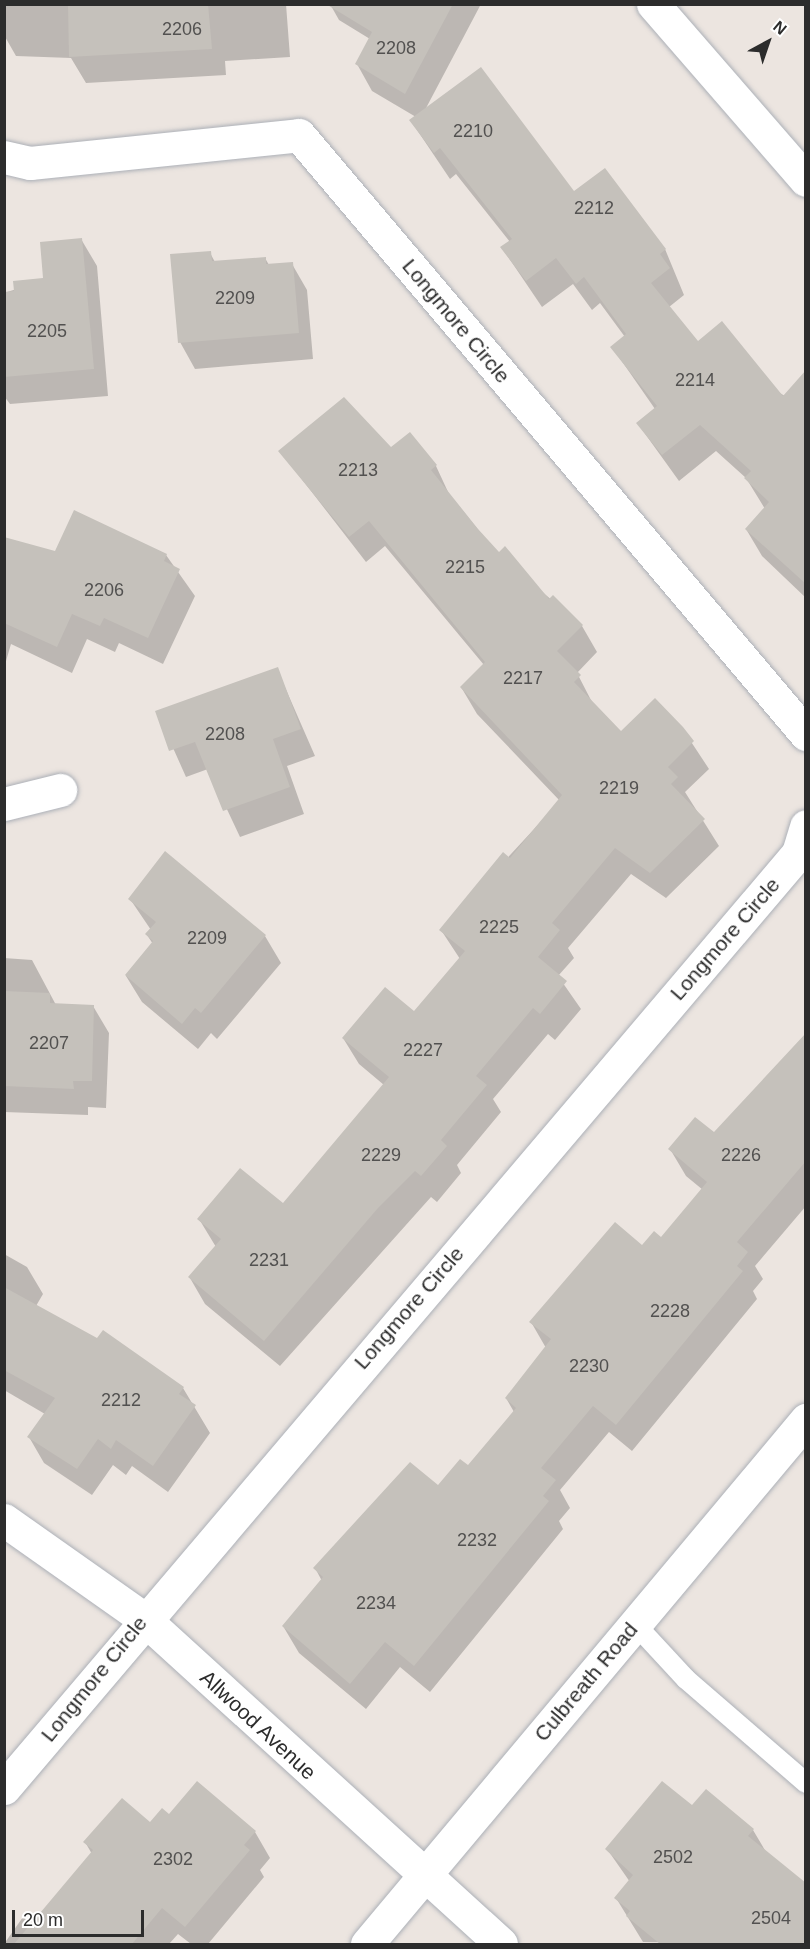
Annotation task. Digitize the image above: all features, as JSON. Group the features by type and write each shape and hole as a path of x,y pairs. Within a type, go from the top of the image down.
{"street":[{"path":"653,4 806,180"},
{"name":"Longmore Circle","path":"4,158 30,163 299,135 806,734"},
{"path":"4,804 60,790"},
{"name":"Longmore Circle","path":"4,1788 143,1618 798,853 806,826"},
{"name":"Culbreath Road","path":"367,1944 806,1420"},
{"name":"Allwood Avenue","path":"4,1520 143,1618 422,1878 501,1944"}],"lane":[{"path":"634,1624 686,1679 806,1783"}],"building":[{"path":"68,4 208,4 212,49 69,57"},
{"path":"326,4 453,4 405,94 355,64 372,32"},
{"path":"481,67 574,191 605,168 666,249 660,254 670,268 651,283 698,341 722,321 783,396 806,370 806,584 745,529 769,502 744,478 751,471 700,425 662,455 636,423 657,406 610,347 626,334 584,277 576,284 556,258 526,281 500,247 512,239 440,148 434,153 409,120"},
{"path":"82,238 94,369 4,377 4,292 14,291 13,281 43,278 40,242"},
{"path":"211,251 212,261 266,257 266,264 293,262 299,333 178,343 170,254"},
{"path":"344,397 391,447 410,432 437,465 431,470 478,529 499,552 505,546 549,599 553,595 583,625 557,651 581,675 574,682 621,731 655,698 683,727 694,741 668,767 678,777 671,784 705,819 650,873 615,848 552,923 560,930 538,957 567,981 540,1014 533,1008 476,1076 487,1085 441,1140 447,1146 421,1176 415,1171 378,1208 264,1341 188,1277 221,1239 197,1219 240,1168 283,1203 389,1077 342,1038 385,987 414,1011 465,951 439,930 503,852 510,858 562,795 460,687 485,662 369,521 349,537 278,451"},
{"path":"74,510 167,554 164,561 180,569 148,638 104,618 100,626 72,614 57,647 4,623 4,537 55,551"},
{"path":"278,667 301,729 273,739 290,787 223,811 195,742 169,751 155,711"},
{"path":"165,851 266,935 201,1013 195,1008 182,1024 125,975 153,941 145,934 156,922 128,899"},
{"path":"4,991 50,993 50,1003 94,1005 92,1081 73,1081 74,1089 4,1086"},
{"path":"806,1033 806,1161 737,1242 748,1252 737,1266 743,1271 616,1425 593,1406 541,1468 556,1480 543,1496 549,1501 414,1666 385,1642 350,1684 282,1626 323,1577 313,1568 410,1462 438,1485 460,1459 468,1465 516,1408 505,1398 551,1339 529,1322 615,1222 642,1245 654,1231 661,1237 707,1182 668,1149 695,1117 714,1132"},
{"path":"4,1287 97,1338 103,1330 184,1387 179,1394 196,1405 153,1466 116,1440 111,1449 98,1439 77,1469 27,1437 55,1398 4,1370"},
{"path":"197,1781 256,1831 244,1845 250,1850 185,1927 162,1908 132,1944 14,1944 93,1850 83,1842 122,1798 150,1822 162,1808 169,1814"},
{"path":"662,1781 692,1805 706,1789 754,1829 748,1836 806,1883 806,1944 660,1944 626,1916 630,1911 614,1898 633,1875 605,1849"}]}
